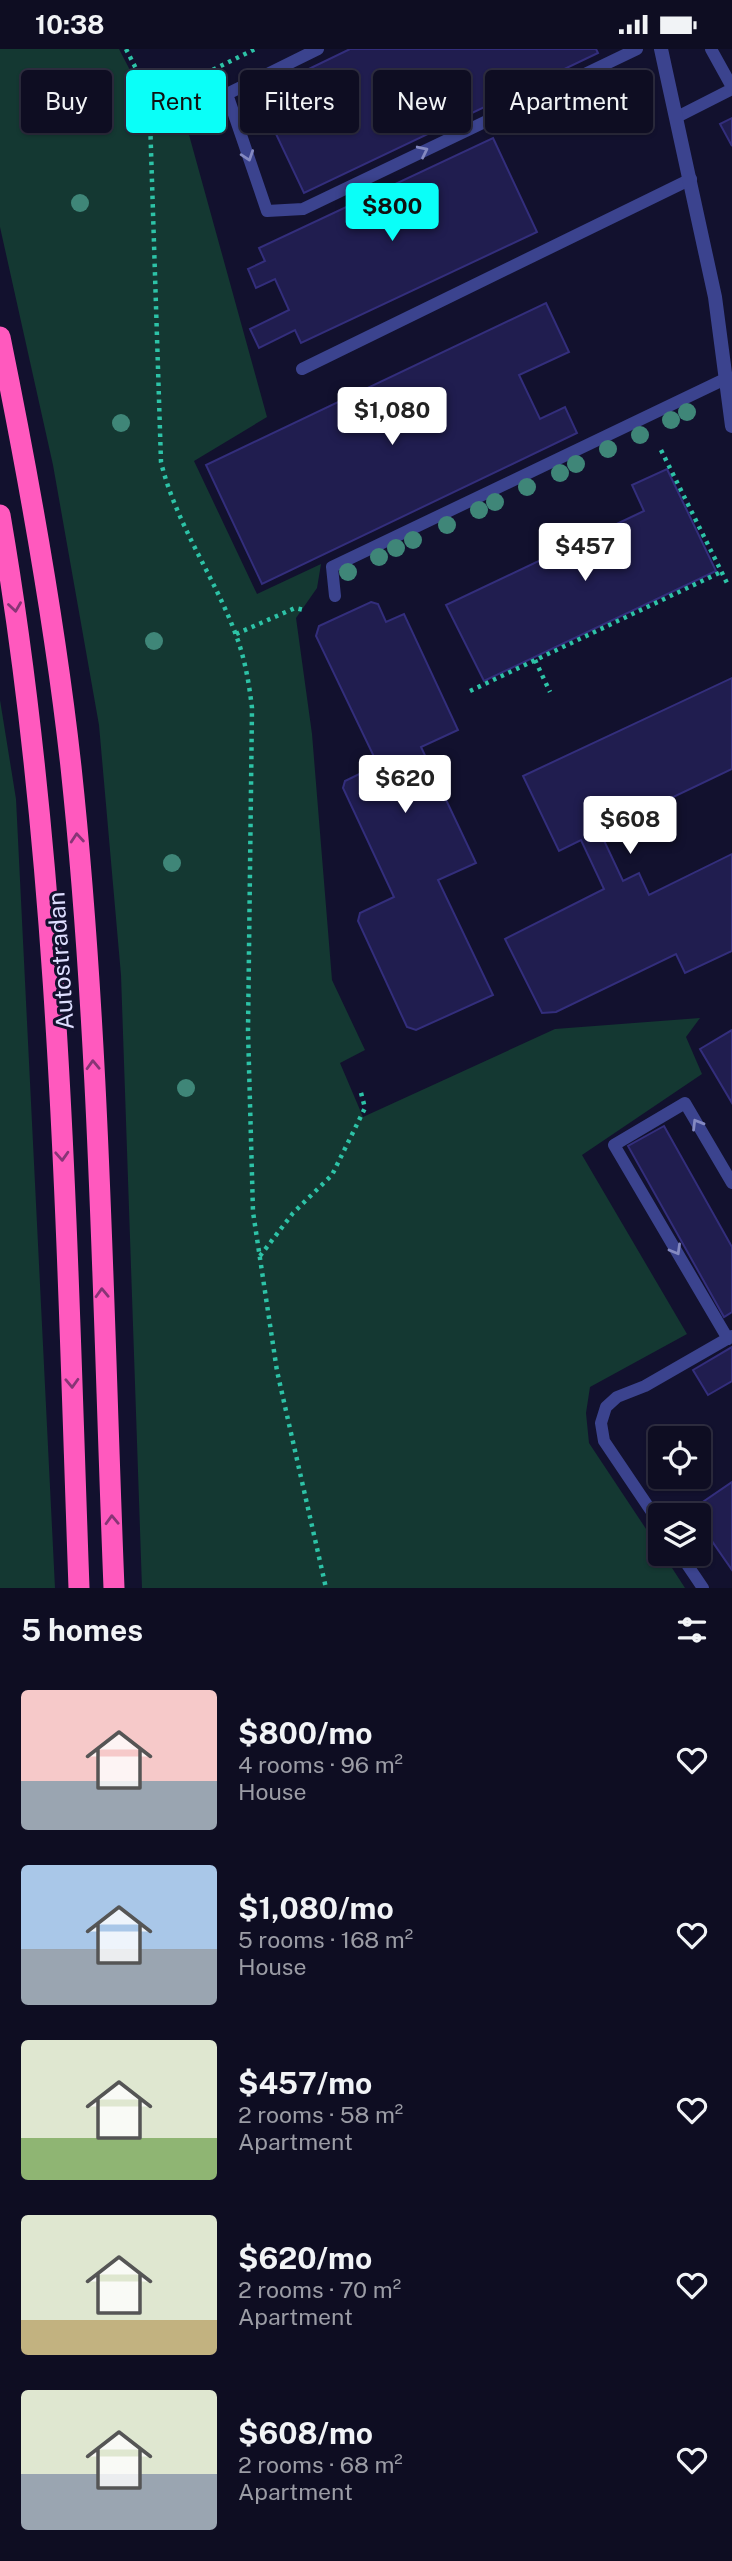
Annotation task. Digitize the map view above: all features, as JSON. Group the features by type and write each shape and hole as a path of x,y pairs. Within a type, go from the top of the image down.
{"highway":[{"name":"Autostradan","path":"0,337 45,573 70,765 78,850 89,987 114,1588"},
{"name":"Autostradan","path":"0,515 33,743 46,860 55,988 79,1588"}],"street":[{"path":"661,49 715,297 732,426"}],"lane":[{"path":"318,49 228,94 267,211 303,209 637,49"},
{"path":"677,117 732,88 711,49"},
{"path":"302,369 691,179"},
{"path":"335,596 332,567 725,379"},
{"path":"648,1506 604,1441 601,1423 606,1407 617,1397 645,1386 730,1337 614,1145 685,1104 732,1183"},
{"path":"688,1566 703,1588"}],"path":[{"path":"126,49 137,70"},
{"path":"212,70 254,49"},
{"path":"152,133 161,462 168,491 236,634 247,672 252,708 248,1005 253,1212 277,1371 326,1588"},
{"path":"661,450 727,583"},
{"path":"470,691 721,572"},
{"path":"236,634 295,608 304,610"},
{"path":"535,660 550,692"},
{"path":"259,1257 293,1213 332,1175 365,1108 360,1089"}],"green space":[{"path":"0,49 119,49 130,70 126,70 126,133 189,133 267,417 194,461 257,594 321,564 317,588 296,618 312,734 332,980 365,1050 340,1063 363,1117 555,1029 700,1018 686,1037 702,1074 582,1155 687,1334 590,1387 586,1413 589,1443 648,1532 648,1566 671,1566 685,1588 142,1588 121,975 99,725 53,465 0,227"},
{"path":"0,700 16,799 55,1588 0,1588"}],"building":[{"path":"350,49 596,49 598,53 562,70 485,70 485,107 471,113 471,70 373,70 373,133 430,133 304,193 276,133 359,133 359,70 307,70"},
{"path":"732,118 732,146 720,124"},
{"path":"493,138 537,232 301,343 295,330 259,348 250,329 289,310 275,279 256,288 248,269 265,261 259,248"},
{"path":"546,303 569,352 519,375 540,419 565,407 577,433 262,584 206,465"},
{"path":"667,469 716,571 484,681 446,605 644,511 632,485"},
{"path":"371,602 378,604 386,622 404,614 458,730 421,747 476,863 438,880 493,995 416,1030 407,1027 358,921 360,913 394,897 343,788 345,781 378,765 316,636 319,626"},
{"path":"732,678 732,769 600,832 623,881 639,873 649,895 732,854 732,951 685,973 676,954 556,1012 542,1013 505,939 604,889 581,840 559,851 523,776"},
{"path":"732,1030 732,1103 700,1049"},
{"path":"664,1126 732,1247 732,1312 724,1317 628,1146"},
{"path":"732,1347 732,1381 708,1395 693,1370"},
{"path":"732,1482 732,1570 711,1540 711,1503 701,1503"}]}
